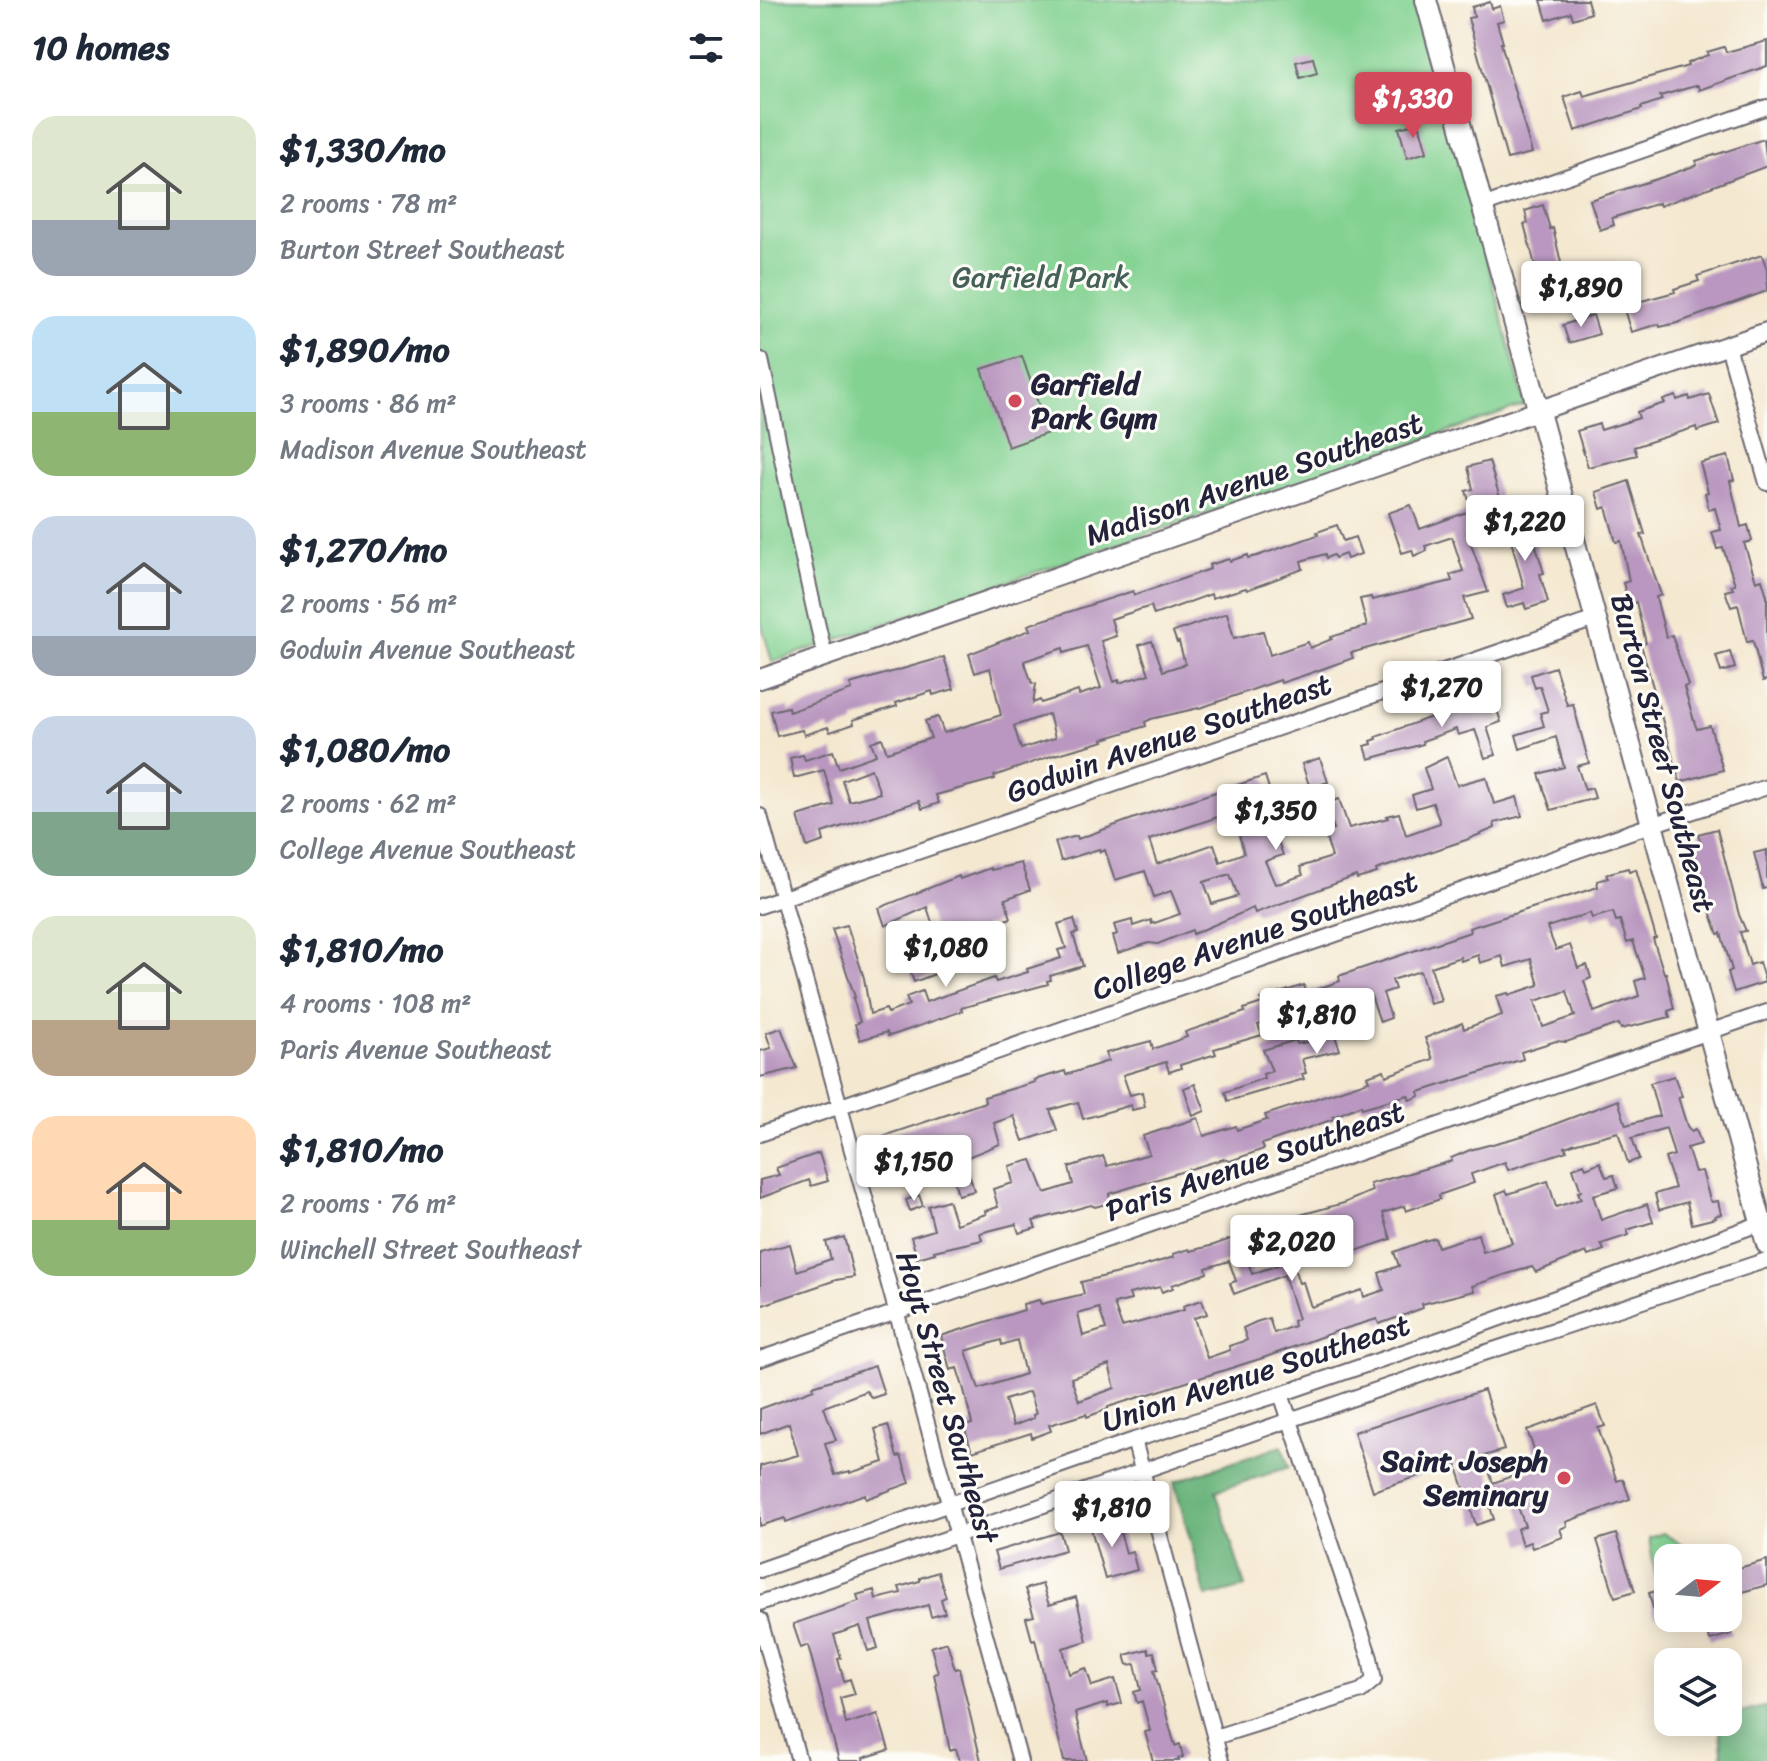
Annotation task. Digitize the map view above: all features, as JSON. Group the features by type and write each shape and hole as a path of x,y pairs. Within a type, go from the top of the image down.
{"main road":[{"name":"Burton Street Southeast","path":"1426,0 1651,824 1764,1222 1767,1244"}],"street":[{"path":"1482,206 1767,107"},
{"name":"Madison Avenue Southeast","path":"760,679 1767,332"},
{"path":"1728,346 1767,483"},
{"path":"761,360 798,544 825,656"},
{"name":"Godwin Avenue Southeast","path":"760,906 1595,619"},
{"name":"College Avenue Southeast","path":"760,1134 1651,824 1767,787"},
{"name":"Hoyt Street Southeast","path":"760,816 1020,1761"},
{"name":"Paris Avenue Southeast","path":"760,1359 1767,1012"},
{"name":"Union Avenue Southeast","path":"760,1570 1134,1440 1281,1394 1470,1329 1764,1222"},
{"path":"760,1603 1478,1355 1767,1260"},
{"path":"1470,1329 1478,1355"},
{"path":"1215,1737 1361,1691 1374,1680 1370,1658 1281,1394"},
{"path":"1134,1440 1221,1761"},
{"path":"760,1620 799,1761"}],"green space":[{"name":"Garfield Park","path":"760,0 1418,0 1525,405 772,662 760,618"},
{"path":"1282,1446 1289,1467 1216,1491 1245,1587 1206,1597 1174,1482"},
{"path":"1663,1533 1681,1544 1654,1544 1654,1568 1649,1538"},
{"path":"1767,1706 1767,1761 1723,1761 1720,1736 1742,1736 1742,1713"}],"building":[{"path":"1541,0 1587,0 1591,13 1573,19 1571,12 1547,20"},
{"path":"1490,2 1492,9 1500,6 1504,20 1497,22 1501,43 1532,153 1507,159 1468,18 1474,17 1472,7"},
{"path":"1767,41 1767,66 1699,90 1695,86 1660,96 1662,100 1642,109 1575,131 1564,97 1582,91 1584,96 1688,66 1687,63 1708,55 1707,52 1724,47 1726,52"},
{"path":"1313,58 1317,73 1300,78 1296,62"},
{"path":"1419,123 1427,152 1407,158 1399,128"},
{"path":"1764,139 1767,166 1660,206 1659,203 1612,218 1614,225 1600,230 1590,200"},
{"path":"1543,205 1550,229 1553,228 1567,289 1549,294 1548,290 1542,291 1524,224 1528,223 1525,211"},
{"path":"1762,255 1767,270 1767,291 1677,323 1660,327 1659,324 1631,332 1623,306 1675,292 1674,289 1699,281 1697,276"},
{"path":"1593,315 1599,334 1569,343 1563,325"},
{"name":"Garfield Park Gym","path":"1022,356 1048,433 1008,447 982,369"},
{"path":"1709,394 1719,424 1697,431 1696,427 1634,447 1637,455 1588,467 1577,431 1599,424 1601,430 1639,418 1637,412 1676,396 1677,400 1689,396 1690,400"},
{"path":"1728,456 1734,480 1730,481 1741,527 1748,525 1752,541 1744,543 1756,581 1762,579 1767,596 1767,680 1763,681 1753,641 1747,642 1738,605 1731,607 1725,591 1733,589 1731,585 1735,584 1723,548 1717,549 1712,532 1721,530 1715,508 1709,510 1705,493 1708,492 1700,463"},
{"path":"1489,461 1502,505 1473,513 1466,491 1473,489 1468,467"},
{"path":"1629,481 1645,534 1641,535 1661,595 1656,597 1666,637 1672,635 1688,685 1684,687 1697,729 1710,726 1723,770 1680,782 1641,645 1646,643 1636,602 1629,604 1623,583 1629,581 1621,541 1616,542 1606,507 1601,509 1596,492"},
{"path":"1411,505 1420,529 1467,512 1473,531 1467,533 1488,592 1464,598 1471,619 1351,653 1353,658 1281,683 1280,680 1203,707 1151,719 1145,722 1146,726 1104,741 1051,756 994,776 995,779 936,795 939,803 922,809 919,801 822,833 824,841 807,847 798,816 834,805 824,770 794,778 790,758 803,755 805,760 833,751 839,768 876,755 871,742 882,738 887,752 931,738 925,721 938,717 944,733 1001,715 990,668 975,673 969,654 1030,630 1028,625 1133,591 1134,595 1210,569 1209,565 1248,555 1248,558 1257,556 1318,535 1317,532 1337,525 1343,541 1355,537 1361,554 1347,559 1345,554 1326,558 1325,554 1301,561 1303,569 1247,590 1212,598 1211,594 1154,615 1151,606 1111,619 1116,636 1101,641 1114,682 1119,680 1119,683 1149,674 1139,645 1152,641 1163,671 1185,664 1173,632 1227,613 1234,638 1263,631 1270,655 1308,642 1310,648 1331,637 1367,626 1360,599 1371,597 1372,600 1452,581 1450,575 1463,571 1452,537 1425,546 1427,551 1414,556 1412,550 1402,553 1388,513","holes":["1087,646 1101,688 1033,703 1036,684 1032,683 1024,661 1063,648 1064,653","1049,714 1055,738 1021,749 1014,726","871,769 880,793 849,801 842,780"]},
{"path":"1526,513 1544,573 1540,574 1548,602 1526,609 1524,603 1507,608 1503,595 1524,588 1509,533 1502,535 1497,520"},
{"path":"1730,652 1735,668 1721,672 1716,656"},
{"path":"944,657 954,689 933,695 932,691 896,703 897,706 853,720 854,724 830,732 828,727 804,735 802,730 777,736 771,711 788,707 789,712 852,690 850,684"},
{"path":"1555,667 1567,705 1573,704 1589,763 1577,766 1585,790 1592,788 1595,798 1551,810 1539,774 1564,767 1556,737 1520,749 1516,735 1544,726 1540,713 1548,711 1540,686 1535,688 1531,675"},
{"path":"1492,695 1501,722 1487,727 1496,755 1485,758 1475,730 1458,735 1456,729 1422,741 1423,744 1369,759 1365,746 1372,744 1376,737"},
{"path":"1447,757 1457,785 1486,777 1494,804 1517,797 1522,816 1494,823 1495,828 1376,870 1377,873 1357,879 1356,876 1255,913 1253,908 1193,934 1192,930 1158,944 1149,943 1118,953 1113,936 1117,934 1114,925 1132,920 1133,926 1151,920 1152,924 1180,914 1171,891 1154,897 1145,871 1115,880 1105,850 1100,852 1099,849 1061,861 1055,842 1077,836 1078,839 1265,776 1271,795 1224,811 1224,815 1149,840 1157,864 1214,844 1220,862 1244,853 1238,831 1280,819 1285,832 1276,836 1283,855 1265,861 1275,884 1281,883 1303,875 1300,867 1332,857 1324,832 1334,829 1325,804 1339,799 1349,828 1399,813 1406,835 1440,823 1433,803 1416,808 1412,795 1431,789 1424,768","holes":["1230,874 1238,896 1212,904 1204,882"]},
{"path":"1320,758 1328,782 1310,788 1302,764"},
{"path":"1717,829 1746,931 1740,932 1750,965 1759,962 1765,982 1734,992 1728,972 1732,970 1701,885 1693,846 1701,844 1698,834"},
{"path":"1767,850 1767,888 1763,889 1754,853"},
{"path":"1021,863 1030,890 1005,899 1011,918 981,928 983,932 947,941 956,966 914,982 907,948 937,938 927,907 885,926 879,908 959,876 960,879 990,868"},
{"path":"1636,869 1656,938 1653,939 1666,973 1674,1009 1668,1011 1670,1017 1621,1029 1619,1024 1566,1042 1556,1041 1521,1052 1523,1059 1419,1092 1420,1096 1410,1100 1408,1095 1362,1108 1361,1105 1334,1119 1262,1144 1264,1149 1109,1194 1110,1203 1033,1221 1036,1228 1019,1233 1016,1224 980,1233 982,1240 917,1258 911,1237 934,1230 928,1206 948,1200 956,1224 986,1214 985,1211 998,1207 993,1189 1013,1183 1009,1166 1032,1160 1045,1193 1073,1184 1069,1167 1103,1156 1107,1166 1149,1154 1143,1136 1198,1118 1204,1136 1267,1120 1265,1115 1369,1081 1367,1076 1384,1070 1386,1076 1433,1059 1425,1038 1462,1023 1464,1029 1502,1015 1496,996 1539,985 1531,959 1505,967 1502,956 1480,963 1478,955 1461,961 1460,957 1431,967 1441,1001 1430,1004 1420,971 1392,980 1395,989 1383,993 1391,1018 1380,1022 1371,996 1346,1001 1295,1020 1293,1014 1258,1025 1262,1035 1214,1049 1216,1054 1180,1065 1181,1068 1169,1072 1166,1062 1123,1075 1130,1095 1142,1092 1145,1107 1132,1110 1131,1105 1083,1119 1078,1102 1050,1110 1057,1130 1023,1141 1014,1116 994,1123 1000,1144 965,1158 974,1191 958,1195 951,1168 944,1171 942,1164 899,1176 883,1136 985,1102 984,1097 1034,1080 1065,1071 1066,1075 1108,1061 1106,1053 1151,1041 1153,1049 1187,1037 1185,1032 1245,1012 1244,1009 1262,1003 1261,999 1304,985 1306,993 1340,981 1339,976 1470,932 1469,928 1598,887 1597,881 1608,878 1606,874","holes":["1613,912 1616,921 1620,920 1627,943 1633,941 1645,978 1635,981 1639,996 1594,1012 1584,981 1591,978 1587,965 1578,968 1570,945 1556,950 1547,927 1590,913 1592,918","1567,991 1575,1016 1543,1027 1535,1001"]},
{"path":"1074,919 1078,933 1073,934 1083,966 1050,976 1048,984 961,1008 962,1011 896,1034 888,1036 887,1032 860,1040 855,1024 860,1022 855,997 832,929 847,925 864,978 870,1014 886,1009 888,1013 909,1005 906,997 922,991 926,1002 994,978 996,982 1028,972 1027,969 1061,958 1058,950 1066,948 1058,924"},
{"path":"781,1028 797,1068 760,1077 760,1051 771,1048 766,1033"},
{"path":"1335,1036 1340,1050 1302,1059 1306,1073 1302,1074 1304,1079 1228,1101 1225,1092 1264,1078 1263,1074 1272,1071 1263,1050 1296,1040 1297,1044"},
{"path":"1674,1076 1682,1096 1678,1097 1687,1126 1691,1131 1696,1129 1701,1144 1687,1148 1695,1172 1702,1171 1710,1200 1718,1201 1721,1214 1716,1218 1692,1224 1687,1202 1659,1210 1655,1194 1675,1188 1665,1158 1674,1155 1666,1128 1632,1138 1639,1159 1628,1163 1618,1132 1573,1144 1565,1147 1567,1151 1508,1170 1505,1162 1471,1174 1474,1183 1439,1195 1440,1199 1406,1211 1404,1206 1383,1213 1391,1239 1347,1254 1342,1238 1331,1242 1328,1234 1287,1247 1311,1307 1362,1290 1364,1297 1384,1290 1379,1273 1399,1266 1394,1252 1424,1241 1435,1238 1438,1247 1478,1234 1483,1252 1512,1243 1496,1194 1506,1190 1508,1194 1548,1181 1556,1207 1581,1199 1573,1168 1584,1164 1586,1168 1600,1162 1606,1177 1614,1175 1618,1188 1593,1195 1601,1220 1647,1204 1653,1222 1627,1230 1629,1235 1601,1244 1604,1250 1588,1256 1586,1252 1536,1272 1532,1267 1507,1274 1472,1286 1474,1291 1422,1304 1423,1308 1379,1324 1377,1319 1337,1331 1108,1407 1087,1417 1086,1414 1049,1425 1051,1431 1032,1438 1031,1433 972,1452 964,1426 972,1424 964,1390 957,1368 950,1370 941,1336 1024,1310 1023,1304 1039,1300 1041,1304 1084,1294 1081,1282 1174,1257 1173,1254 1189,1249 1214,1245 1247,1233 1245,1226 1344,1203 1372,1191 1370,1184 1452,1161 1451,1158 1470,1150 1526,1135 1618,1100 1626,1125 1659,1116 1650,1083","holes":["1272,1245 1278,1265 1252,1274 1245,1253","1229,1261 1236,1281 1230,1283 1234,1294 1284,1275 1298,1319 1293,1321 1294,1326 1274,1333 1269,1318 1256,1322 1243,1328 1247,1340 1207,1358 1194,1318 1207,1314 1202,1300 1183,1306 1184,1310 1122,1327 1114,1304 1131,1300 1129,1294 1160,1287 1162,1292 1173,1288 1172,1285 1207,1273 1206,1268","1099,1308 1106,1329 1083,1336 1078,1314","1001,1340 1002,1345 1017,1340 1025,1374 979,1389 966,1351","1109,1365 1115,1388 1079,1401 1071,1378","1029,1392 1036,1414 1034,1418 1013,1426 1005,1400"]},
{"path":"1195,1084 1205,1111 1193,1116 1184,1088"},
{"path":"819,1153 828,1181 811,1186 809,1180 760,1198 760,1180 779,1175 776,1168"},
{"path":"919,1195 923,1206 910,1211 906,1200"},
{"path":"844,1237 854,1277 836,1280 760,1306 760,1252 790,1244 797,1271 831,1259 826,1242"},
{"path":"875,1366 884,1394 872,1398 866,1391 824,1407 836,1440 825,1443 835,1475 850,1473 884,1462 875,1429 888,1425 897,1457 901,1456 910,1483 866,1499 865,1494 786,1522 785,1518 760,1526 760,1466 798,1455 789,1423 760,1434 760,1409 814,1389 813,1386"},
{"path":"1484,1390 1504,1450 1484,1456 1493,1483 1540,1466 1527,1430 1597,1405 1605,1426 1598,1428 1617,1481 1623,1479 1630,1499 1566,1522 1567,1526 1560,1529 1563,1537 1532,1548 1530,1542 1522,1545 1517,1529 1525,1526 1515,1499 1490,1507 1494,1519 1476,1525 1456,1464 1373,1491 1354,1432"},
{"path":"1116,1518 1126,1553 1132,1551 1137,1570 1105,1579 1090,1525"},
{"path":"1060,1532 1065,1550 999,1569 994,1552"},
{"path":"1616,1534 1635,1591 1615,1597 1597,1540"},
{"path":"1767,1560 1767,1585 1742,1592 1742,1567"},
{"path":"938,1572 946,1597 941,1599 945,1613 931,1617 928,1605 870,1621 878,1648 868,1651 860,1626 834,1635 844,1681 850,1679 855,1694 840,1698 846,1724 878,1714 889,1750 863,1758 864,1761 839,1761 808,1645 801,1648 793,1624 859,1601 857,1595 874,1590 876,1599 901,1593 899,1587"},
{"path":"1042,1584 1049,1605 1076,1597 1087,1641 1063,1648 1069,1674 1086,1668 1092,1686 1115,1679 1122,1703 1108,1707 1107,1703 1075,1713 1087,1761 1064,1761 1035,1639 1032,1640 1026,1618 1034,1616 1025,1589"},
{"path":"1654,1592 1654,1612 1649,1593"},
{"path":"1708,1632 1730,1632 1731,1634 1710,1640"},
{"path":"947,1642 955,1669 959,1668 981,1761 960,1761 956,1749 950,1751 931,1647"},
{"path":"1148,1649 1149,1653 1154,1652 1158,1669 1154,1670 1175,1746 1180,1744 1183,1757 1179,1761 1153,1761 1145,1732 1150,1731 1142,1701 1137,1703 1134,1692 1141,1690 1135,1664 1128,1665 1125,1655"}],"place":[{"name":"Garfield Park Gym","path":"1015,401"},
{"name":"Saint Joseph Seminary","path":"1564,1478"}]}
